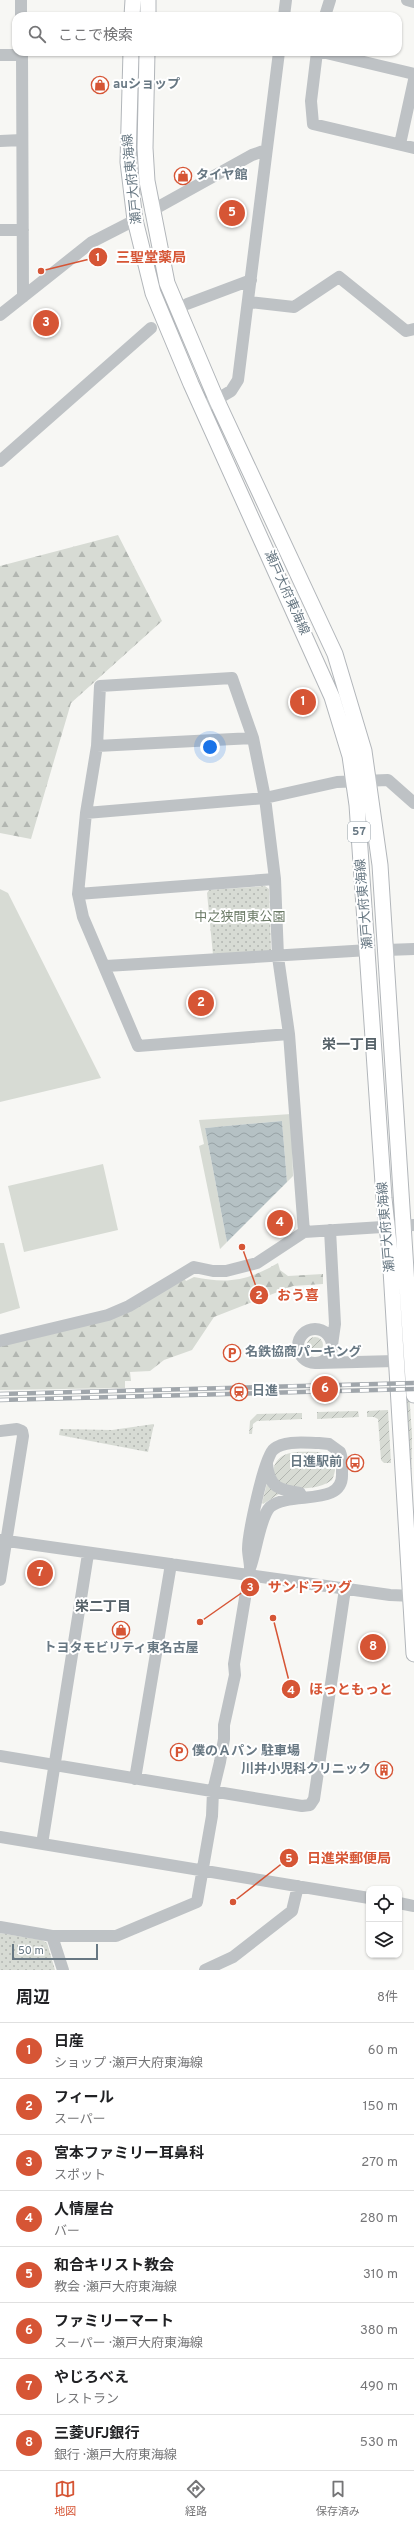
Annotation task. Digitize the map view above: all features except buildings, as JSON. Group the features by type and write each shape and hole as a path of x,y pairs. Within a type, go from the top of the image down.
{"main road":[{"path":"132,12 133,0"},
{"path":"148,0 148,12"},
{"name":"瀬戸大府東海線","path":"131,56 128,141 135,220 153,293 202,408 332,697 350,756 369,950 395,1361 412,1596 414,1654"},
{"name":"瀬戸大府東海線","path":"147,56 145,148 152,211 167,283 217,401 334,654 356,721 368,780 380,865 409,1225 414,1395"}],"street":[{"path":"21,0 21,12"},
{"path":"284,12 286,0"},
{"path":"326,12 330,0"},
{"path":"407,0 414,2"},
{"path":"0,55 12,54"},
{"path":"22,56 22,297"},
{"path":"202,408 217,401 236,386 252,280 266,150 278,56"},
{"path":"317,56 311,101 313,124 351,135 414,148"},
{"path":"339,56 414,74"},
{"path":"400,144 414,80"},
{"path":"0,141 22,140"},
{"path":"152,211 252,156 266,150"},
{"path":"0,315 92,242 135,220"},
{"path":"0,230 23,230"},
{"path":"249,302 294,307 340,277 406,331 414,329"},
{"path":"187,304 252,280"},
{"path":"0,461 151,328"},
{"path":"289,1034 138,1046 106,966 84,917 78,894 86,813 97,746 100,686 232,678 253,738 265,798 274,879 278,957 289,1034 304,1232"},
{"path":"97,746 253,738"},
{"path":"86,813 265,798 337,782 368,780 388,780 414,803"},
{"path":"78,894 274,879"},
{"path":"386,950 414,949"},
{"path":"106,966 278,957 369,950"},
{"path":"0,1341 108,1315 129,1306 194,1268 226,1271 258,1264 304,1232 409,1225"},
{"path":"316,1363 329,1355 335,1324 330,1230"},
{"path":"332,1345 328,1335 319,1330 304,1333 298,1342 299,1352 306,1360 316,1363 395,1361"},
{"path":"0,1431 17,1429 23,1434 3,1541 0,1580"},
{"path":"0,1927 52,1936 116,1936 197,1902 212,1816 213,1791 224,1739 224,1725 235,1675 234,1664 250,1572 257,1550 263,1519 268,1510 286,1500 334,1492 342,1484 342,1456 334,1446 319,1443 283,1445 273,1450 267,1464 248,1548 250,1572"},
{"path":"267,1464 270,1479 281,1490 313,1496"},
{"path":"3,1541 88,1554 250,1572 345,1589 412,1596"},
{"path":"42,1844 53,1765 88,1554"},
{"path":"135,1778 170,1564"},
{"path":"0,1756 302,1806 313,1802 345,1589"},
{"path":"0,1837 203,1869 366,1897"},
{"path":"205,1970 233,1957 292,1910 298,1886"},
{"path":"402,1904 414,1906"},
{"path":"52,1936 63,1970"}],"green space":[{"path":"118,535 162,621 71,703 31,839 0,833 0,566"},
{"name":"中之狭間東公園","path":"265,886 269,889 271,950 267,953 213,955 207,893 209,890"},
{"path":"0,889 8,893 101,1078 0,1102"},
{"path":"291,1114 293,1176 287,1182 282,1121 205,1128 227,1242 220,1249 199,1146 204,1144 199,1120"},
{"path":"103,1164 118,1230 24,1252 8,1186"},
{"path":"0,1243 4,1243 20,1308 0,1314"},
{"path":"397,1257 400,1257 412,1435 411,1507 401,1370 401,1314"},
{"path":"278,1263 280,1270 288,1276 323,1274 323,1284 293,1286 214,1317 192,1350 164,1360 150,1371 130,1372 131,1381 125,1381 125,1388 0,1390 0,1345 104,1320 184,1278 186,1281 194,1277 217,1280 237,1279 257,1274"},
{"path":"315,1337 322,1342 323,1345 318,1352 315,1353 308,1348 307,1345 312,1338"},
{"path":"388,1410 391,1463 384,1463 381,1460 378,1419 374,1417 367,1417 367,1411"},
{"path":"358,1411 359,1417 317,1419 317,1412"},
{"path":"302,1413 302,1419 257,1421 253,1424 252,1434 249,1434 250,1421 257,1414"},
{"path":"154,1424 148,1452 59,1435 60,1429 112,1430"},
{"path":"318,1452 328,1456 334,1462 335,1470 332,1480 321,1486 292,1488 285,1486 277,1480 273,1472 279,1459 290,1453"},
{"path":"267,1483 279,1494 263,1504 262,1503"},
{"path":"0,1933 42,1940 47,1943 55,1970 0,1970"}],"water":[{"path":"282,1121 287,1182 227,1242 205,1128"}],"railway":[{"path":"0,1394 414,1383"},
{"path":"0,1400 414,1389"}],"place":[{"name":"auショップ","path":"100,85"},
{"name":"タイヤ館","path":"183,176"},
{"name":"和合キリスト教会","path":"232,213"},
{"name":"三聖堂薬局","path":"41,271"},
{"name":"宮本ファミリー耳鼻科","path":"46,323"},
{"name":"日産","path":"303,702"},
{"name":"フィール","path":"201,1003"},
{"name":"人情屋台","path":"280,1223"},
{"name":"おう喜","path":"242,1247"},
{"name":"名鉄協商パーキング","path":"232,1353"},
{"name":"ファミリーマート","path":"325,1389"},
{"name":"日進","path":"239,1392"},
{"name":"日進駅前","path":"355,1463"},
{"name":"やじろべえ","path":"40,1573"},
{"name":"ほっともっと","path":"273,1618"},
{"name":"サンドラッグ","path":"200,1622"},
{"name":"トヨタモビリティ東名古屋","path":"121,1630"},
{"name":"三菱UFJ銀行","path":"373,1647"},
{"name":"僕のＡパン 駐車場","path":"179,1752"},
{"name":"川井小児科クリニック","path":"384,1770"},
{"name":"日進栄郵便局","path":"233,1902"}],"district":[{"name":"栄一丁目","path":"350,1045"},
{"name":"栄二丁目","path":"103,1607"}]}
